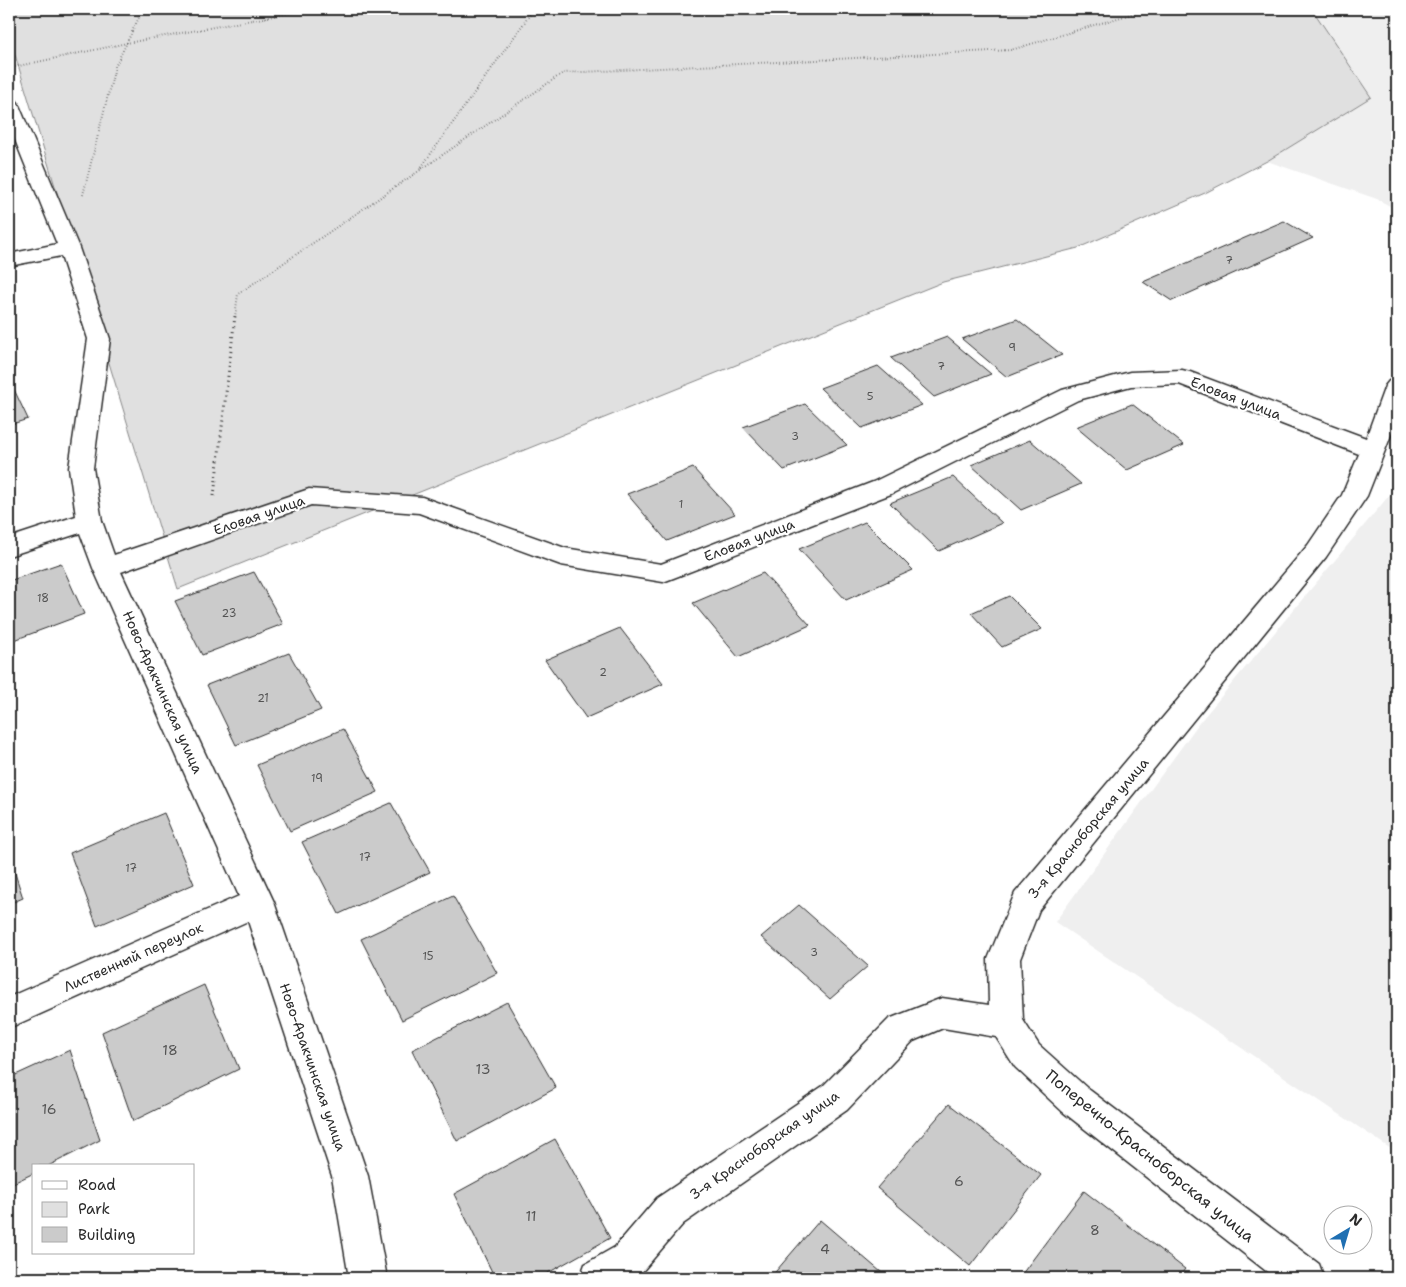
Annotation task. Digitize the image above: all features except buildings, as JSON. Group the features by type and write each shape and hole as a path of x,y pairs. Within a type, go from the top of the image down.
{"street":[{"name":"Ново-Аракчинская улица","path":"9,103 69,248 99,339 81,468 89,521 106,568 258,902 350,1176 368,1278"},
{"path":"9,260 69,248"},
{"name":"Еловая улица","path":"106,568 309,497 422,505 562,556 663,573 882,488 1070,395 1130,379 1182,377 1373,450"},
{"name":"3-я Красноборская улица","path":"599,1278 628,1260 670,1211 835,1098 901,1030 942,1013 1006,1023 1004,959 1026,903 1317,551 1354,496 1392,404 1397,386"},
{"path":"9,547 89,521"},
{"name":"Лиственный переулок","path":"9,1012 258,902"},
{"name":"Поперечно-Красноборская улица","path":"1006,1023 1027,1056 1075,1100 1301,1277"}],"path":[{"path":"69,248 115,67 143,9"},
{"path":"9,68 127,43 312,9"},
{"path":"419,171 534,9"},
{"path":"210,532 238,294 563,73 1010,50 1148,9"}],"shaded area":[{"path":"1312,9 1397,9 1397,210 1377,199 1267,161 1370,97"},
{"path":"1397,486 1397,1153 1055,922 1199,723"}],"green space":[{"path":"9,9 1312,9 1371,97 1267,161 1205,193 1078,248 943,282 178,589 15,55 9,31"}]}
